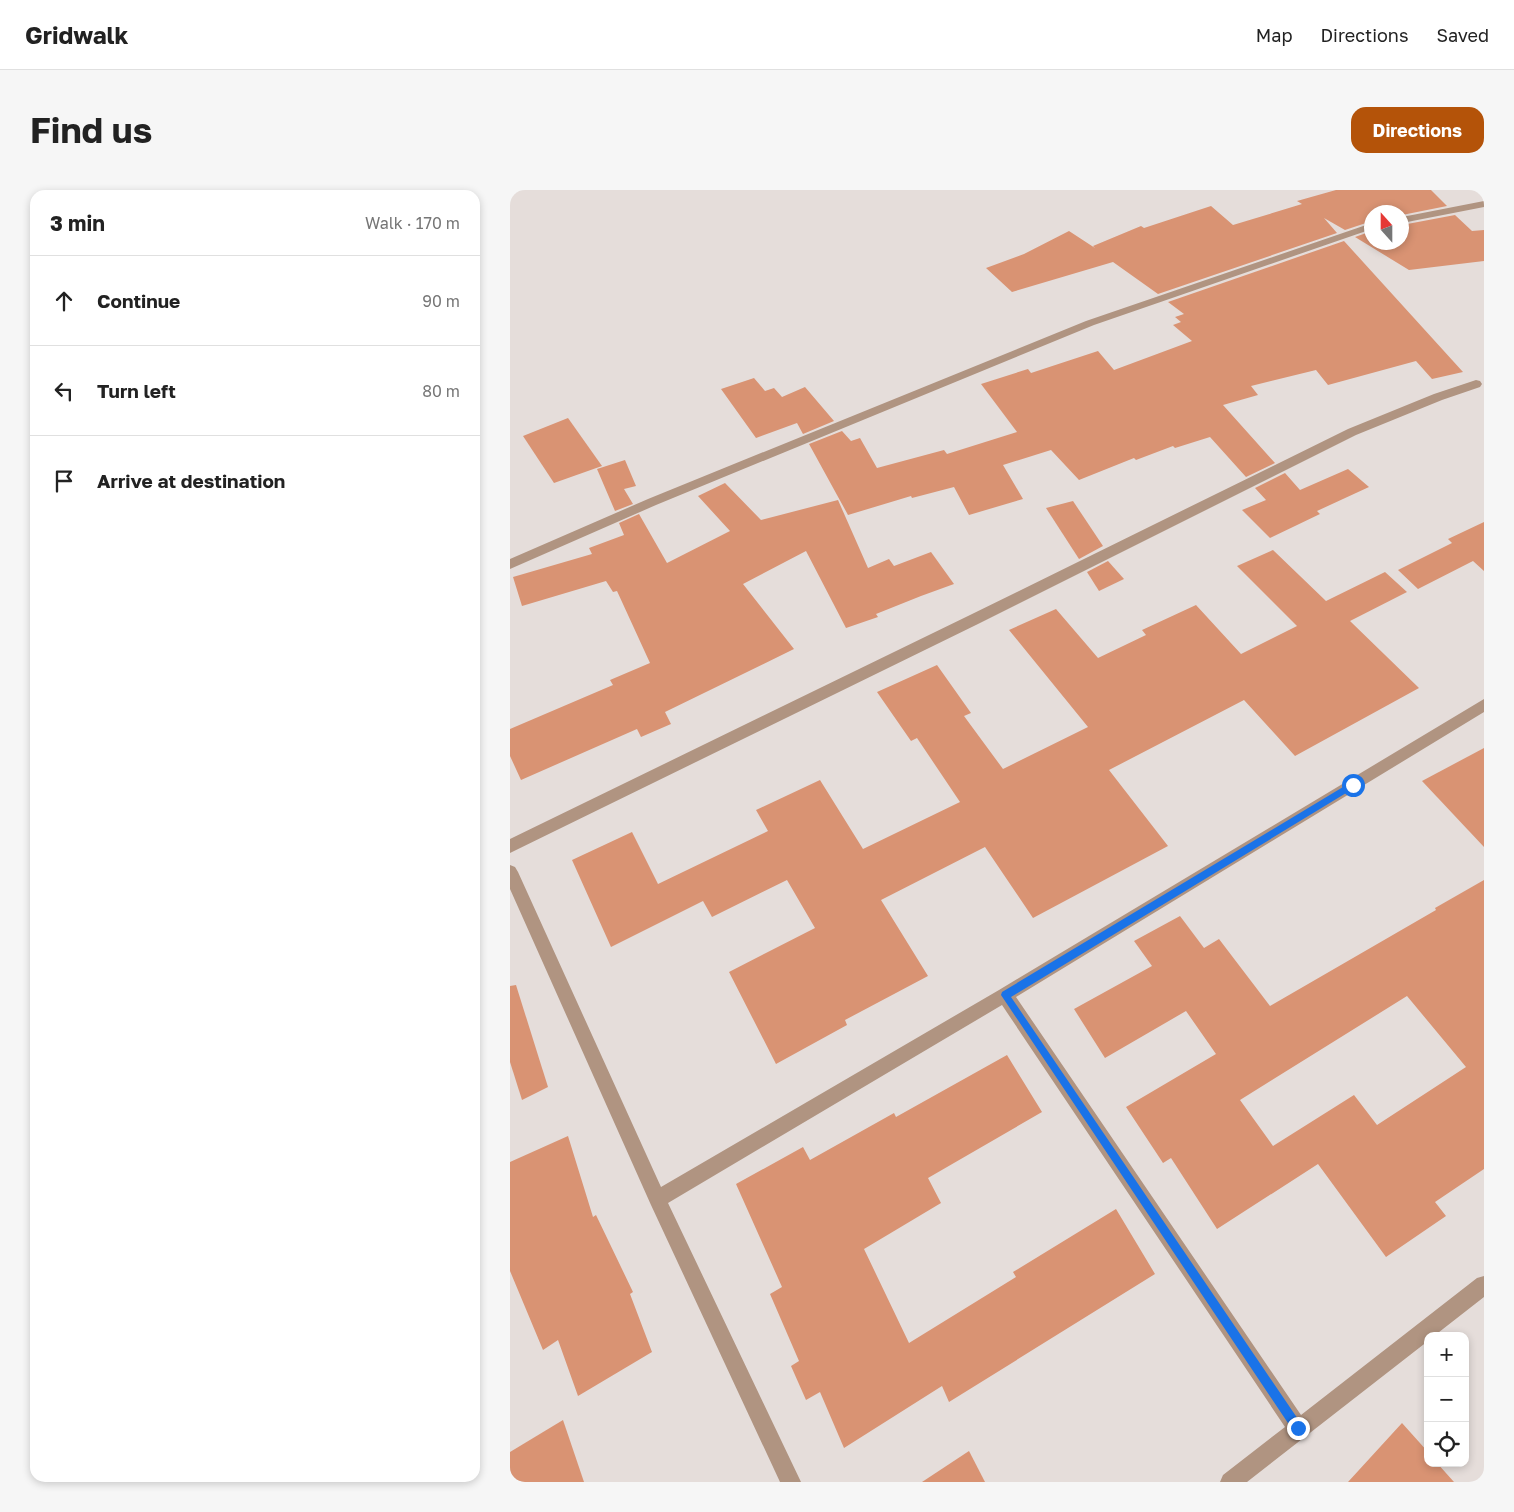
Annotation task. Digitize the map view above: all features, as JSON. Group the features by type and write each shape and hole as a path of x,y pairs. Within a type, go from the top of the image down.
{"street":[{"path":"1409,219 1484,204"},
{"path":"510,564 652,502 1090,323 1364,229"},
{"path":"510,846 1352,432 1438,397 1476,384"},
{"path":"656,1200 1005,995 1484,704"},
{"path":"510,872 656,1200 791,1482"},
{"path":"1005,995 1298,1428"},
{"path":"1230,1482 1484,1284"}],"building":[{"path":"1336,190 1431,190 1447,206 1409,214 1409,205 1364,205 1364,224 1345,230 1324,218 1337,233 1158,294 1113,262 1012,292 986,268 1024,254 1069,231 1095,248 1093,246 1141,226 1144,228 1211,206 1233,225 1302,204 1297,201"},
{"path":"1455,215 1472,231 1484,230 1484,261 1409,270 1376,250 1409,250 1409,224"},
{"path":"1364,234 1364,242 1355,237"},
{"path":"1344,241 1463,372 1432,379 1416,361 1328,385 1316,370 1251,386 1258,395 1223,405 1275,463 1246,477 1210,437 1175,448 1173,446 1136,460 1134,458 1079,480 1051,450 1003,465 1023,499 969,515 954,487 912,498 911,496 848,515 809,444 842,431 851,441 860,438 877,468 944,450 947,454 1017,432 981,384 1028,369 1031,373 1098,351 1114,370 1192,341 1173,325 1181,322 1175,317 1184,314 1168,302"},
{"path":"754,378 765,391 774,388 782,397 805,387 834,421 803,434 797,423 756,438 721,389"},
{"path":"568,418 602,466 554,483 523,436"},
{"path":"625,460 636,486 624,489 633,504 615,511 597,469"},
{"path":"1348,469 1369,487 1317,511 1320,514 1270,538 1242,510 1266,500 1255,488 1285,473 1300,490"},
{"path":"725,483 761,520 838,500 868,568 889,559 894,566 931,552 954,584 876,614 878,617 846,628 806,551 743,584 794,649 665,712 671,724 641,737 637,729 521,780 510,756 510,729 613,685 610,680 650,663 617,591 613,592 606,581 522,606 513,577 592,554 589,548 624,535 619,523 639,514 667,563 730,531 698,496"},
{"path":"1073,501 1103,546 1079,559 1046,508"},
{"path":"1484,522 1484,571 1473,561 1418,589 1398,570 1452,543 1448,539"},
{"path":"1273,550 1326,601 1385,572 1407,592 1350,621 1419,688 1295,756 1244,700 1109,770 1168,846 1033,918 985,847 881,900 928,976 845,1020 847,1025 776,1064 729,972 815,928 787,880 712,917 703,901 611,947 572,860 632,832 658,884 768,831 756,810 820,780 863,849 960,802 917,738 911,741 877,692 937,665 971,713 964,716 1003,769 1088,727 1009,630 1056,609 1098,658 1146,635 1142,630 1196,605 1241,654 1297,626 1237,566"},
{"path":"1108,561 1124,579 1099,591 1087,572"},
{"path":"1484,748 1484,847 1422,781"},
{"path":"1484,880 1484,1169 1435,1202 1446,1216 1386,1257 1318,1164 1217,1229 1171,1158 1163,1163 1126,1107 1216,1054 1186,1011 1105,1058 1074,1009 1152,966 1134,941 1180,916 1204,948 1219,939 1270,1006 1436,910 1435,908","holes":["1407,996 1466,1067 1377,1125 1354,1095 1273,1146 1240,1100"]},
{"path":"516,985 548,1087 522,1100 510,1062 510,986"},
{"path":"1007,1055 1042,1112 928,1178 941,1203 864,1249 909,1343 1016,1277 1013,1272 1116,1209 1155,1274 949,1402 942,1386 844,1448 820,1392 806,1400 791,1366 799,1361 770,1294 782,1287 736,1184 803,1147 810,1160 894,1113 896,1117"},
{"path":"568,1136 593,1217 596,1215 633,1292 630,1294 652,1352 578,1396 558,1340 543,1350 510,1271 510,1162"},
{"path":"563,1420 584,1482 510,1482 510,1452"},
{"path":"1402,1423 1424,1448 1424,1467 1441,1467 1454,1482 1348,1482"},
{"path":"969,1451 985,1482 922,1482"}],"route":[{"path":"1298,1428 1005,995 1353,785"}]}
